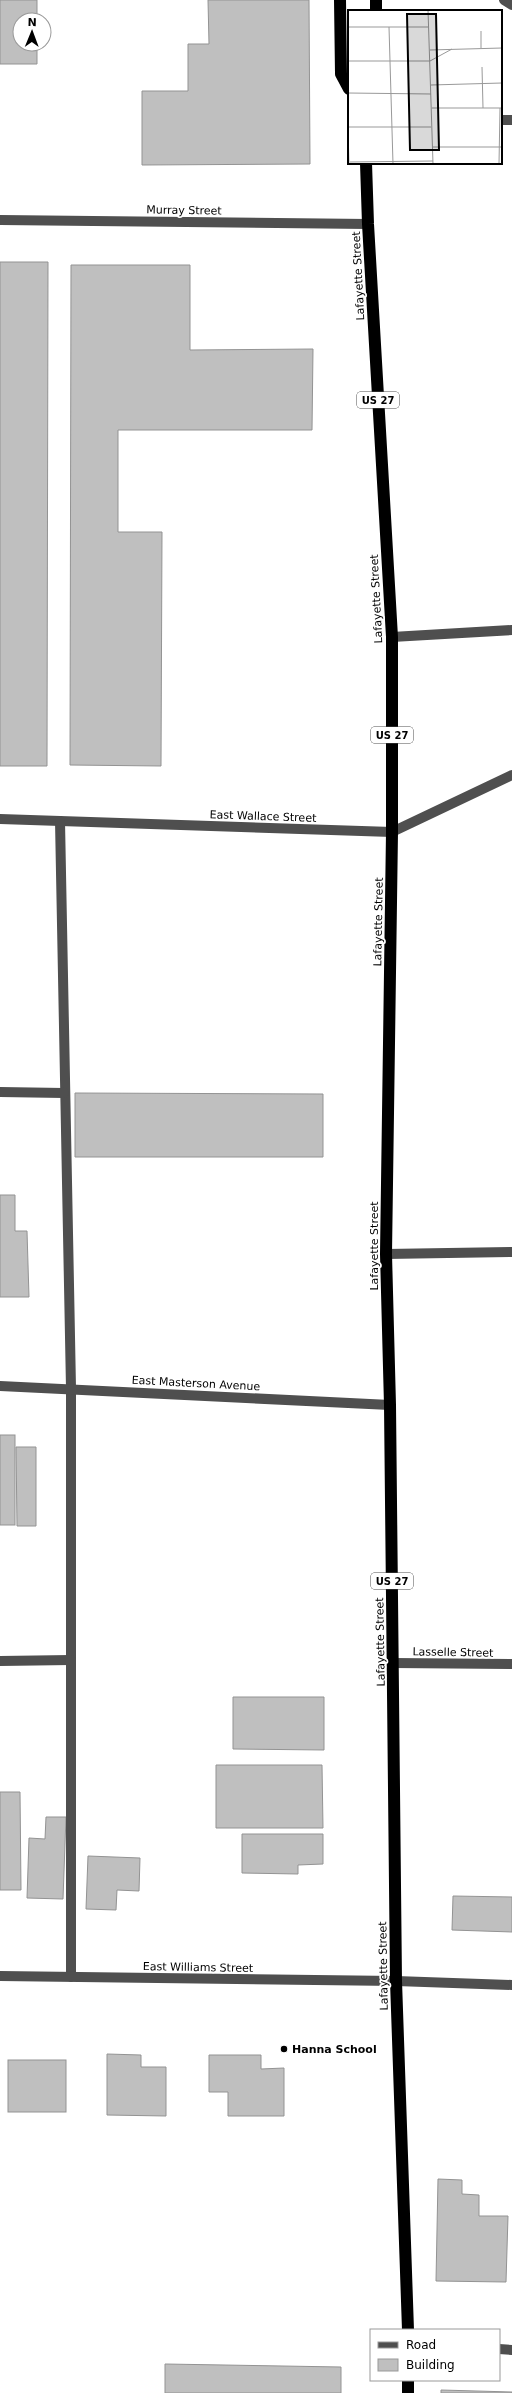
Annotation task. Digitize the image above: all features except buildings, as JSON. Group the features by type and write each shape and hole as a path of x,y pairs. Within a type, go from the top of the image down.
{"highway":[{"path":"340,0 342,74 348,87"},
{"name":"Lafayette Street","path":"366,164 368,224 392,637 392,832 386,1254 390,1405 396,1981 408,2329"},
{"path":"408,2381 408,2393"}],"street":[{"path":"504,0 512,5"},
{"name":"Murray Street","path":"0,220 368,224"},
{"path":"392,637 512,630"},
{"name":"East Wallace Street","path":"0,819 392,832 512,775"},
{"path":"60,821 64,1093 71,1388 71,1977"},
{"path":"0,1092 64,1093"},
{"path":"386,1254 512,1252"},
{"name":"East Masterson Avenue","path":"0,1386 71,1388 390,1405"},
{"path":"0,1661 71,1660"},
{"name":"Lasselle Street","path":"393,1663 512,1664"},
{"name":"East Williams Street","path":"0,1976 396,1981 512,1985"},
{"path":"500,2349 512,2350"}],"place":[{"name":"Hanna School","path":"284,2049"}]}
